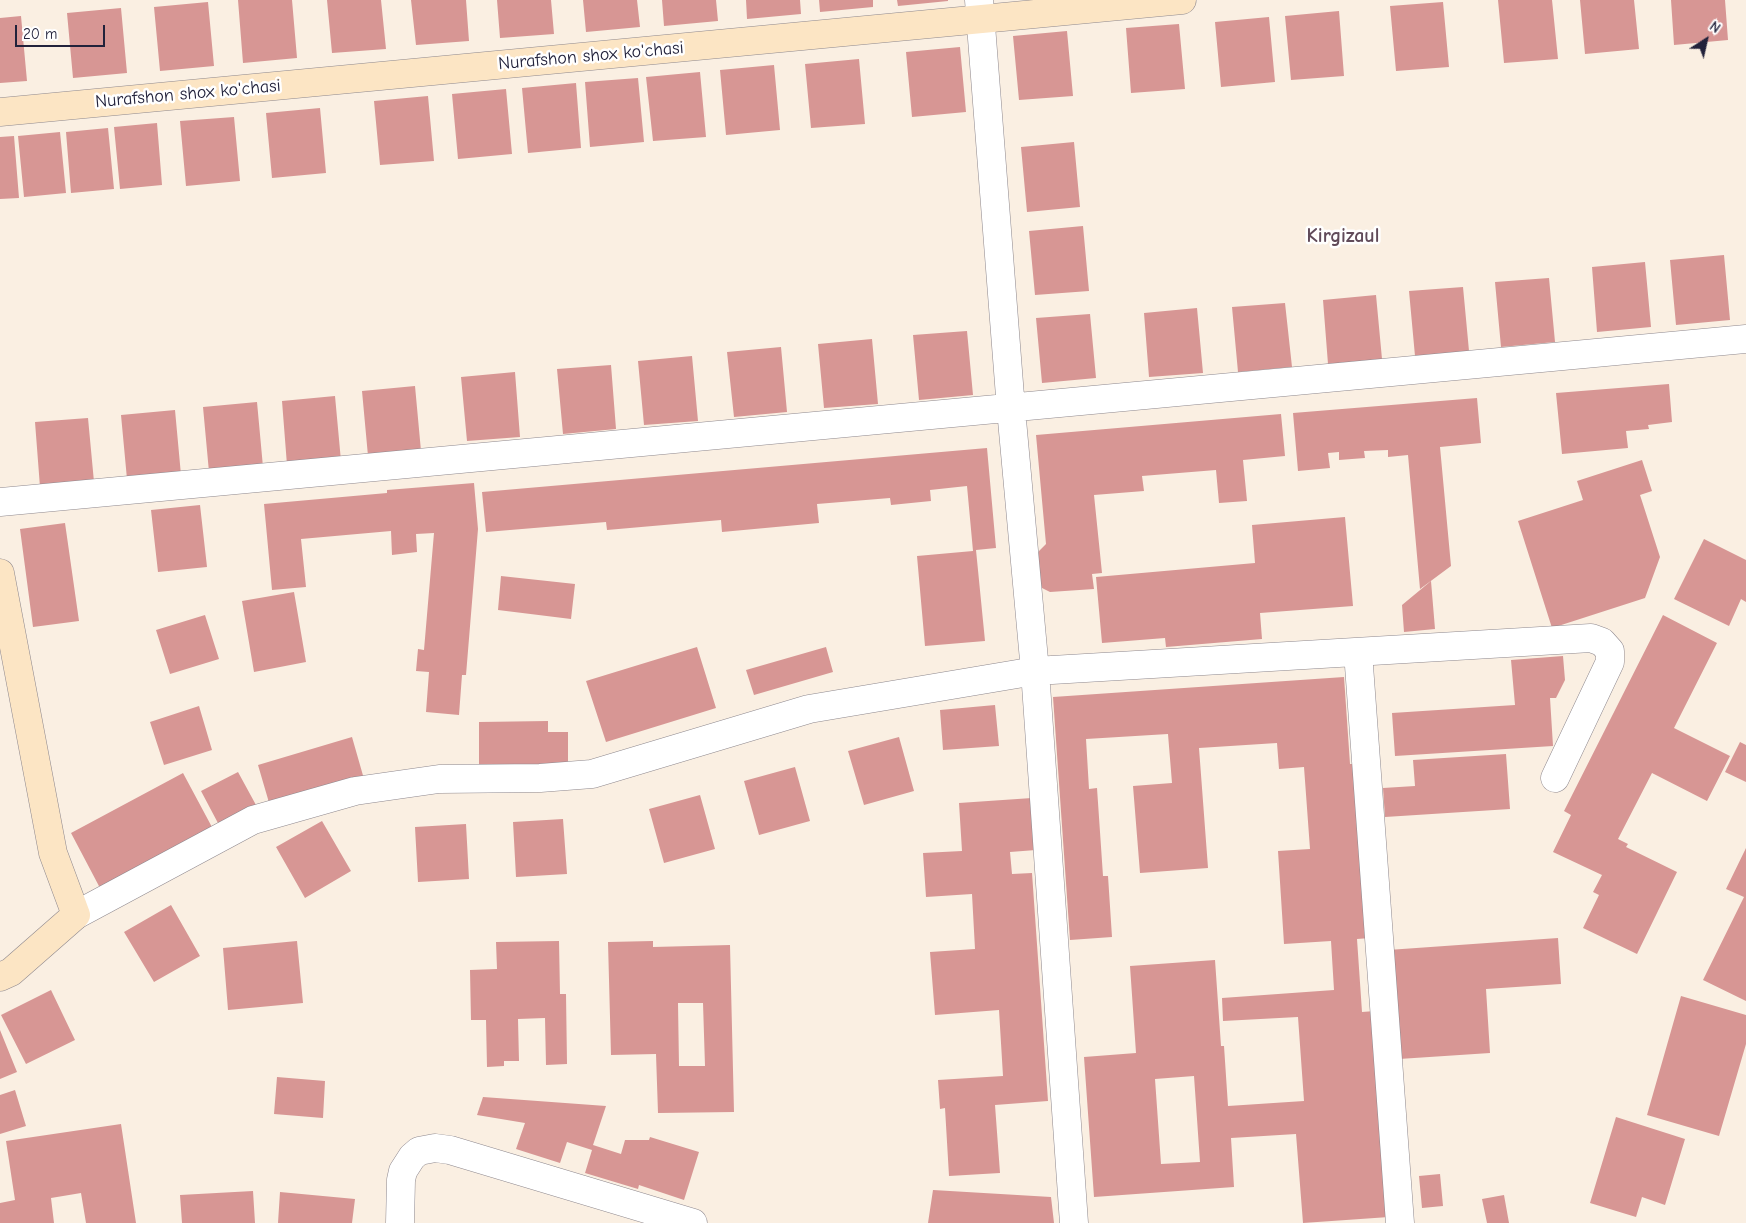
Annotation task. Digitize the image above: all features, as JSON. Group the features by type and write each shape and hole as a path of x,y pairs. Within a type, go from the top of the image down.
{"street":[{"name":"Nurafshon shox ko'chasi","path":"0,112 980,10 1182,0"},
{"path":"980,10 1011,409 1035,671 1074,1223"},
{"path":"0,502 1746,339"},
{"path":"0,573 53,853 76,915"},
{"path":"0,977 11,972 76,915 253,820 355,791 439,779 540,778 592,774 809,709 1035,671 1591,638 1602,642 1610,651 1610,662 1556,778"},
{"path":"1358,652 1400,1223"},
{"path":"400,1223 403,1171 412,1157 419,1151 434,1148 450,1150 693,1223"}],"building":[{"path":"238,0 292,0 297,58 243,63"},
{"path":"327,0 381,0 386,49 332,53"},
{"path":"411,0 466,0 469,41 416,45"},
{"path":"497,0 551,0 554,34 500,38"},
{"path":"583,0 637,0 640,27 586,32"},
{"path":"662,0 716,0 718,21 664,26"},
{"path":"746,0 800,0 801,14 747,19"},
{"path":"819,0 873,0 873,7 820,12"},
{"path":"897,0 948,0 948,1 898,6"},
{"path":"1498,0 1552,0 1558,59 1504,63"},
{"path":"1580,0 1634,0 1639,49 1585,54"},
{"path":"1671,0 1725,0 1728,40 1674,45"},
{"path":"208,2 214,66 160,71 154,7"},
{"path":"1443,2 1449,67 1396,71 1390,6"},
{"path":"121,8 127,73 73,78 67,13"},
{"path":"1339,11 1344,76 1291,80 1285,16"},
{"path":"21,16 27,81 0,83 0,18"},
{"path":"1269,17 1275,82 1221,87 1215,22"},
{"path":"1179,24 1185,89 1131,93 1126,28"},
{"path":"1067,31 1073,96 1019,100 1013,36"},
{"path":"960,47 966,112 912,117 906,52"},
{"path":"859,59 865,124 811,128 805,64"},
{"path":"774,65 780,130 726,135 720,70"},
{"path":"700,72 706,137 653,141 646,77"},
{"path":"638,78 644,142 590,147 585,82"},
{"path":"576,83 581,148 528,153 522,88"},
{"path":"506,89 512,154 458,159 452,94"},
{"path":"428,96 434,161 380,165 374,101"},
{"path":"320,108 326,173 272,178 266,113"},
{"path":"234,117 240,181 186,186 180,121"},
{"path":"157,123 162,185 120,189 114,127"},
{"path":"108,128 114,189 71,193 66,132"},
{"path":"60,132 66,193 24,197 18,136"},
{"path":"14,136 19,198 0,199 0,137"},
{"path":"1074,142 1080,207 1027,212 1021,147"},
{"path":"1083,226 1089,291 1035,295 1029,231"},
{"path":"1724,255 1730,320 1676,325 1670,260"},
{"path":"1645,262 1651,327 1597,332 1592,267"},
{"path":"1549,278 1555,342 1501,347 1495,282"},
{"path":"1463,287 1469,351 1415,356 1409,291"},
{"path":"1376,295 1382,359 1328,364 1323,300"},
{"path":"1285,303 1292,367 1238,372 1232,307"},
{"path":"1197,308 1203,373 1149,377 1144,313"},
{"path":"1090,314 1096,378 1042,383 1036,318"},
{"path":"967,331 973,395 919,400 913,335"},
{"path":"872,339 878,404 824,408 818,344"},
{"path":"781,347 787,412 734,417 727,352"},
{"path":"692,356 698,421 644,425 638,361"},
{"path":"611,365 616,429 563,434 557,369"},
{"path":"515,372 520,437 467,441 461,377"},
{"path":"1669,384 1672,422 1648,425 1649,429 1626,431 1628,448 1562,454 1556,393"},
{"path":"415,386 421,451 368,456 362,391"},
{"path":"335,396 341,461 287,465 282,401"},
{"path":"1477,398 1481,443 1440,447 1451,566 1420,589 1408,455 1388,457 1388,450 1364,451 1365,458 1339,460 1339,452 1328,453 1330,468 1298,471 1293,413"},
{"path":"257,402 263,467 209,472 203,407"},
{"path":"175,410 181,475 127,479 121,415"},
{"path":"1281,414 1285,456 1243,460 1247,501 1219,503 1216,470 1142,476 1144,491 1094,495 1102,573 1092,574 1094,589 1050,592 1042,588 1036,580 1034,560 1046,544 1036,435"},
{"path":"88,418 94,482 40,487 35,422"},
{"path":"987,448 996,548 976,550 985,641 925,646 917,556 973,551 967,486 930,490 931,501 891,505 890,498 817,504 819,523 722,532 721,520 607,530 606,522 486,532 482,492"},
{"path":"1642,460 1652,491 1640,495 1660,557 1645,598 1552,628 1518,521 1583,500 1577,481"},
{"path":"474,483 478,529 466,675 462,675 459,715 426,712 429,672 416,671 418,649 424,650 434,533 416,534 417,552 392,555 391,531 301,539 306,587 272,590 264,504 387,493 387,490"},
{"path":"200,505 207,567 158,572 151,510"},
{"path":"1345,517 1353,606 1260,613 1262,639 1166,647 1165,638 1102,643 1096,577 1255,563 1252,525"},
{"path":"65,523 79,621 33,627 20,529"},
{"path":"1704,539 1746,560 1746,602 1741,599 1729,626 1674,599"},
{"path":"501,576 575,584 571,619 498,610"},
{"path":"1431,581 1435,629 1404,632 1402,605"},
{"path":"294,592 306,662 254,672 242,601"},
{"path":"205,615 219,659 170,674 156,630"},
{"path":"1663,615 1717,643 1674,728 1730,756 1707,801 1652,773 1618,839 1628,844 1626,847 1677,872 1637,954 1583,928 1599,895 1593,892 1602,875 1553,852 1571,815 1564,811"},
{"path":"697,647 716,708 606,742 586,681"},
{"path":"826,647 833,672 754,695 746,670"},
{"path":"1563,656 1565,680 1556,698 1550,698 1553,746 1395,756 1392,713 1515,705 1511,660"},
{"path":"1344,677 1350,764 1357,764 1370,938 1357,939 1362,1012 1375,1011 1389,1217 1303,1223 1296,1134 1231,1138 1234,1187 1094,1197 1084,1057 1136,1053 1130,966 1215,960 1221,1046 1224,1046 1228,1106 1304,1101 1298,1017 1223,1021 1222,998 1334,990 1331,941 1284,944 1278,851 1310,849 1304,767 1279,769 1277,743 1199,748 1208,868 1140,873 1133,786 1172,783 1168,734 1086,739 1089,789 1097,788 1103,876 1108,876 1112,937 1070,940 1053,697","holes":["1194,1076 1200,1162 1161,1164 1155,1079"]},
{"path":"995,705 999,746 943,750 940,710"},
{"path":"199,706 212,750 164,765 150,722"},
{"path":"548,721 548,732 568,732 568,763 548,766 479,767 479,722"},
{"path":"352,737 364,779 270,806 258,765"},
{"path":"899,737 914,791 864,805 848,751"},
{"path":"1740,742 1746,745 1746,782 1725,772"},
{"path":"1506,754 1510,809 1385,817 1383,788 1415,786 1413,760"},
{"path":"795,767 810,821 759,835 744,781"},
{"path":"238,772 256,805 219,825 201,791"},
{"path":"183,773 213,829 100,888 71,833"},
{"path":"700,795 715,849 664,863 649,809"},
{"path":"1032,798 1036,850 1010,852 1012,874 1032,873 1048,1101 995,1105 1000,1173 949,1176 945,1108 940,1109 938,1080 1003,1076 999,1010 935,1015 930,952 975,949 972,894 926,897 923,853 962,851 959,803"},
{"path":"563,819 567,874 516,877 513,822"},
{"path":"322,821 351,871 305,898 276,847"},
{"path":"466,824 469,879 418,882 415,827"},
{"path":"1746,848 1746,1001 1703,980 1744,897 1726,889"},
{"path":"171,905 200,956 154,982 124,932"},
{"path":"1558,938 1561,984 1486,989 1490,1053 1399,1059 1388,950"},
{"path":"297,941 303,1003 228,1010 223,948"},
{"path":"559,941 560,994 566,994 567,1064 546,1065 545,1018 518,1019 519,1061 504,1061 504,1066 487,1067 486,1020 471,1020 470,970 497,969 496,942"},
{"path":"653,941 653,947 730,945 734,1112 658,1113 656,1054 611,1055 608,942","holes":["678,1003 703,1003 705,1066 679,1066"]},
{"path":"51,990 75,1040 26,1064 1,1015"},
{"path":"1681,996 1746,1015 1746,1044 1719,1136 1647,1115"},
{"path":"0,1030 17,1072 0,1079"},
{"path":"277,1077 325,1081 323,1118 274,1114"},
{"path":"15,1090 26,1126 0,1134 0,1095"},
{"path":"483,1097 606,1106 593,1145 621,1154 625,1140 649,1140 650,1137 699,1152 684,1200 639,1185 638,1189 585,1173 592,1150 567,1142 560,1163 516,1149 525,1123 477,1115"},
{"path":"1616,1117 1685,1139 1665,1205 1642,1197 1636,1217 1590,1203"},
{"path":"121,1124 136,1223 86,1223 81,1193 51,1198 54,1223 0,1223 0,1203 15,1200 6,1141"},
{"path":"1440,1174 1443,1206 1422,1208 1419,1176"},
{"path":"933,1190 1051,1197 1054,1223 928,1223"},
{"path":"253,1191 255,1223 182,1223 180,1195"},
{"path":"280,1192 355,1199 352,1223 278,1223"},
{"path":"1504,1195 1509,1223 1487,1223 1482,1199"}],"district":[{"name":"Kirgizaul","path":"1343,236"}]}
